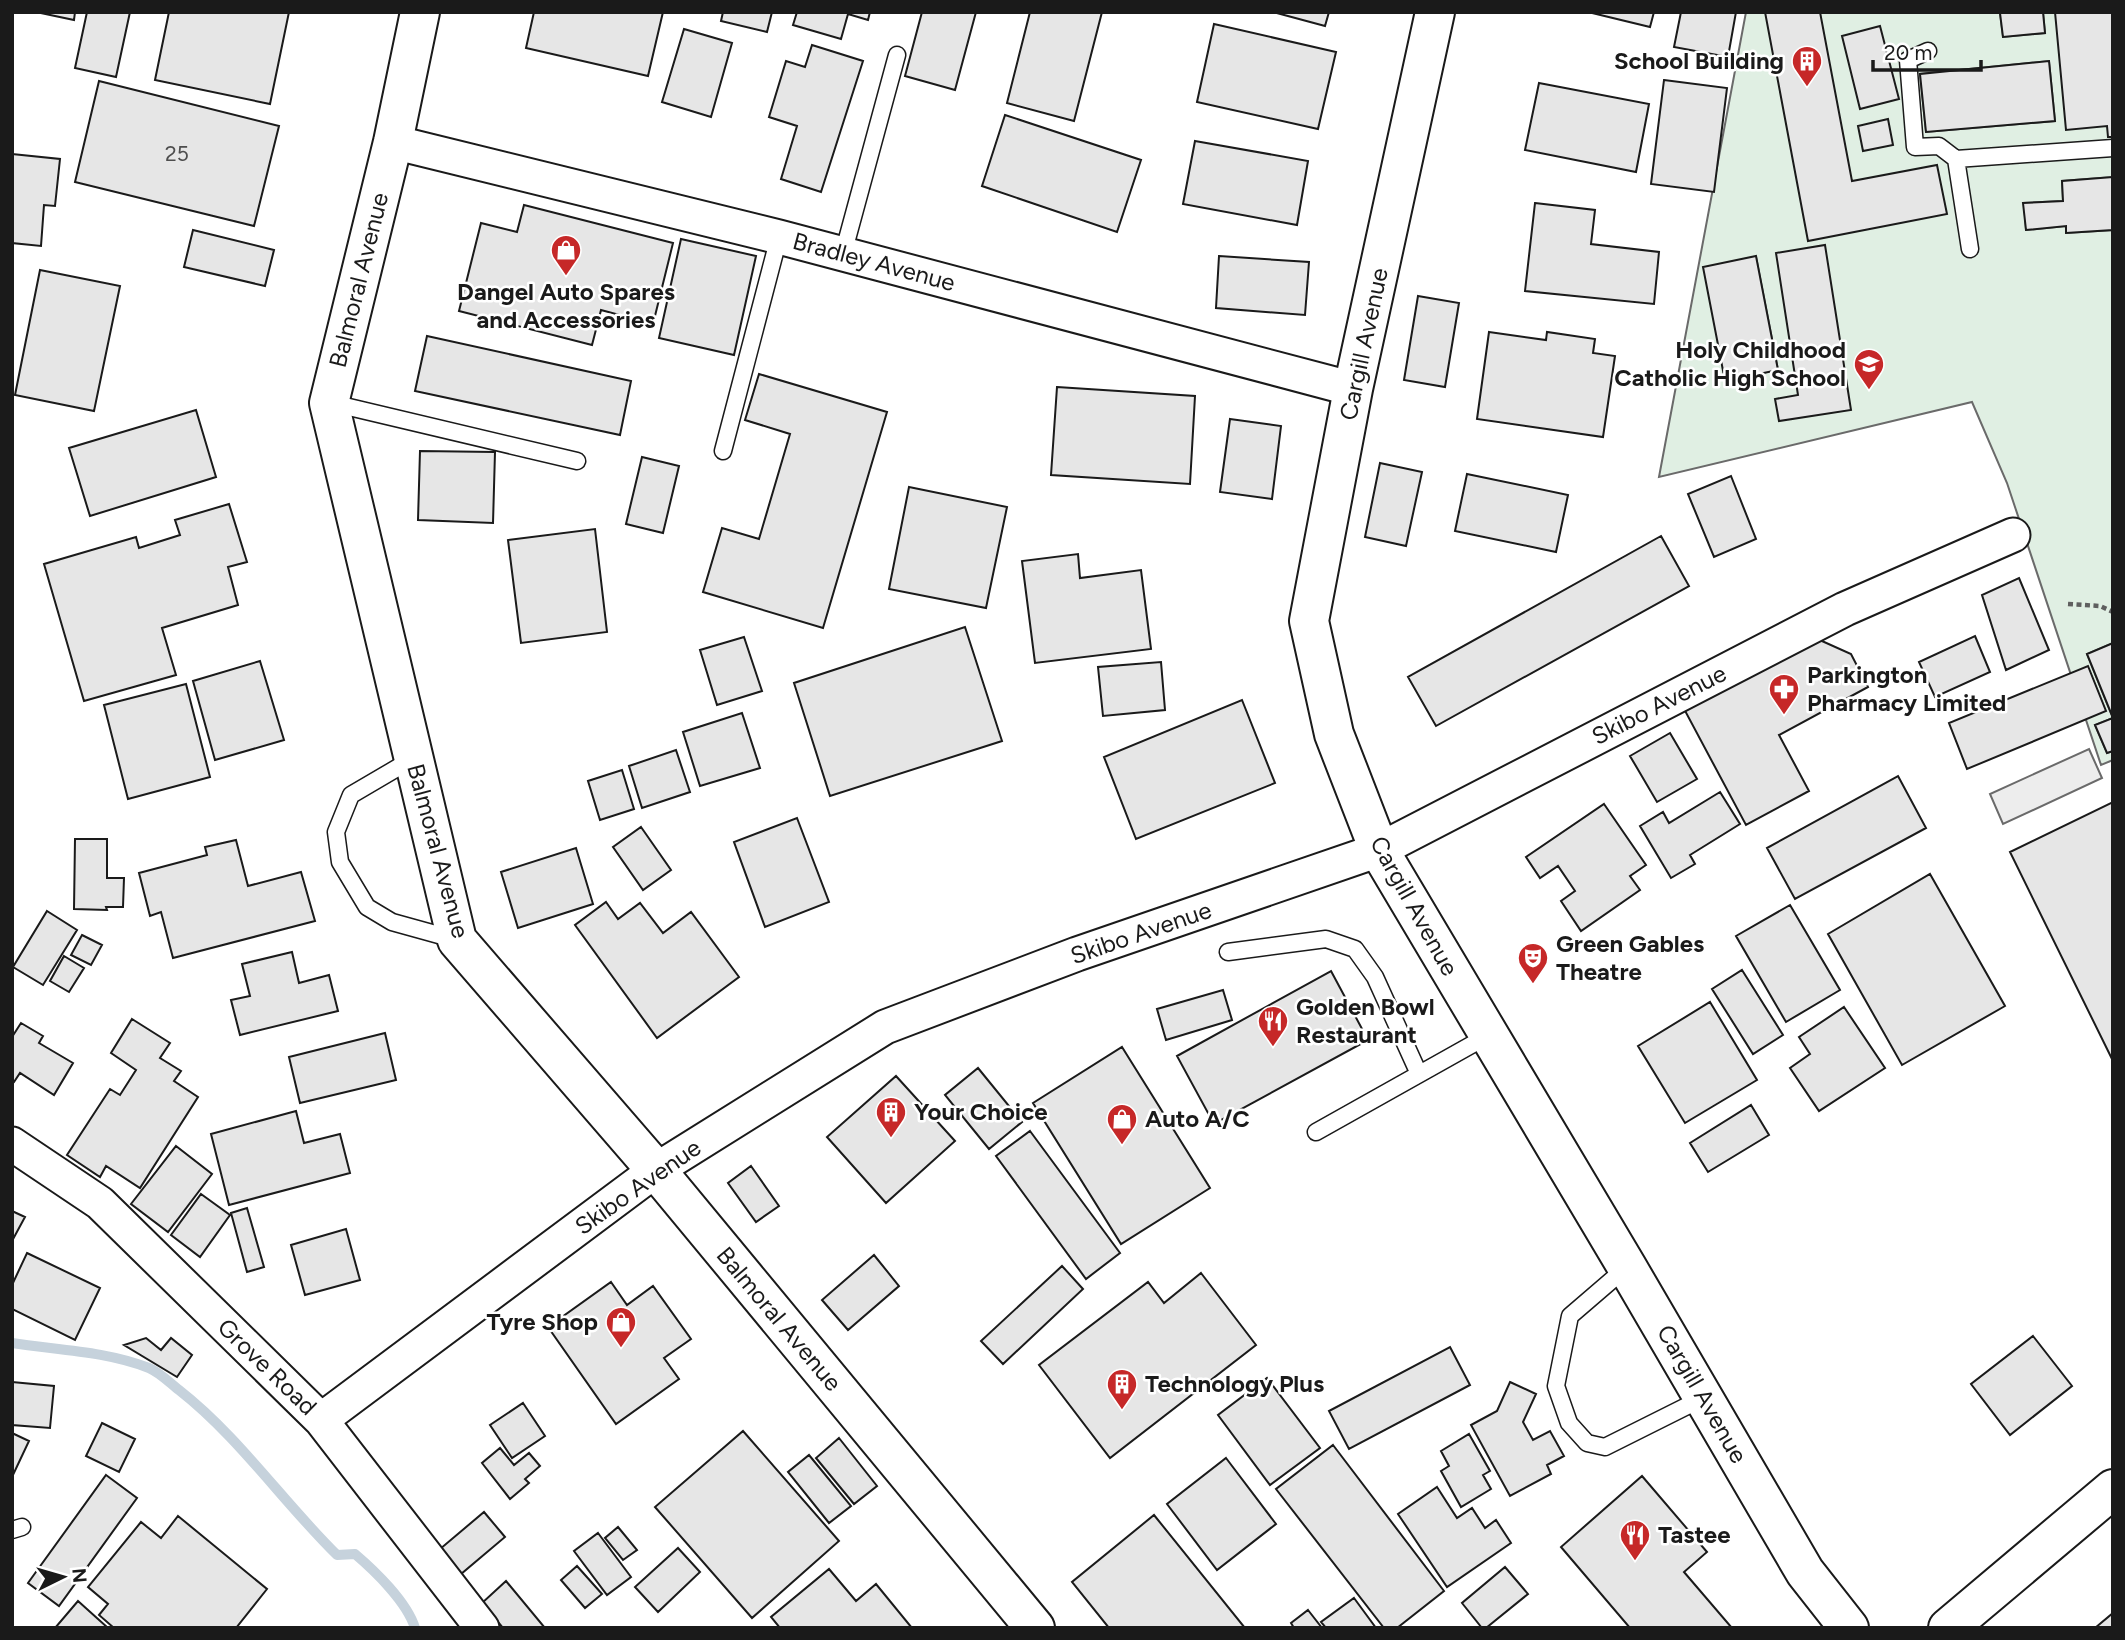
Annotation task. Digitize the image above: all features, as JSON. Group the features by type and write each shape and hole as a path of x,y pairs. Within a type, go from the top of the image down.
{"main road":[{"name":"Balmoral Avenue","path":"420,12 393,142 329,403 457,940 656,1170 1035,1628"},
{"name":"Cargill Avenue","path":"1435,12 1353,389 1309,621 1334,734 1379,850 1805,1572 1849,1628"},
{"path":"1948,1628 2113,1489"}],"street":[{"name":"Bradley Avenue","path":"393,142 779,237 1353,389"},
{"name":"Skibo Avenue","path":"321,1420 656,1170 885,1027 1077,954 1379,850 1845,609 2013,535"},
{"name":"Grove Road","path":"12,1144 100,1203 321,1420 482,1628"}],"lane":[{"path":"1928,51 1908,60 1915,147 1939,146 1956,159 2113,148"},
{"path":"843,254 897,55"},
{"path":"1956,159 1970,249"},
{"path":"723,451 779,237"},
{"path":"329,403 577,461"},
{"path":"414,758 351,795 337,832 340,862 367,907 392,922 457,940"},
{"path":"1228,953 1326,939 1355,949 1376,977 1419,1074"},
{"path":"1316,1132 1489,1035"},
{"path":"1627,1267 1570,1316 1556,1386 1569,1423 1587,1443 1605,1447 1704,1398"}],"path":[{"path":"2068,604 2101,606 2113,611"}],"green space":[{"name":"Holy Childhood Catholic High School","path":"1746,12 2004,12 2000,13 2003,37 2045,33 2043,12 2113,12 2113,177 2062,181 2063,201 2024,203 2026,230 2066,226 2067,233 2113,230 2113,643 2087,654 2113,718 2095,725 2107,753 2113,751 2113,760 2101,765 2007,483 1972,402 1659,477","holes":["2049,61 2055,121 1926,132 1920,74","1756,257 1778,370 1725,380"]}],"shaded area":[{"path":"2089,749 2102,778 2003,824 1990,794"}],"building":[{"path":"36,12 75,12 74,20"},
{"path":"87,12 130,12 116,77 75,68"},
{"path":"169,12 289,12 270,104 155,80"},
{"path":"534,12 663,12 648,76 526,48"},
{"path":"723,12 772,12 767,32 721,21"},
{"path":"797,12 870,12 868,20 848,14 841,39 793,25"},
{"path":"922,12 976,12 955,90 905,76"},
{"path":"1030,12 1102,12 1074,121 1007,103"},
{"path":"1273,12 1329,12 1325,26"},
{"path":"1588,12 1654,12 1650,27"},
{"path":"1681,12 1736,12 1728,57 1674,47"},
{"name":"School Building","path":"1765,12 1820,12 1852,181 1937,165 1947,214 1808,241"},
{"path":"2043,12 2045,33 2003,37 2000,13"},
{"path":"2055,12 2113,12 2113,137 2108,137 2107,126 2066,130"},
{"path":"1214,24 1336,52 1318,129 1197,102"},
{"name":"School Building","path":"1880,26 1899,99 1860,109 1842,36"},
{"path":"684,29 732,43 711,117 662,102"},
{"path":"812,45 863,61 821,192 781,179 797,126 769,117 786,61 805,67"},
{"path":"2049,61 2055,121 1926,132 1920,74"},
{"path":"1664,80 1727,88 1714,192 1651,184"},
{"path":"99,81 279,126 254,226 75,182"},
{"path":"1539,83 1649,104 1636,172 1525,150"},
{"path":"1005,115 1141,160 1117,232 982,186"},
{"path":"1888,119 1893,145 1863,151 1858,126"},
{"path":"1195,141 1308,161 1297,225 1183,204"},
{"path":"12,154 60,159 55,206 44,205 41,246 12,243"},
{"path":"2113,177 2113,230 2066,233 2066,226 2026,230 2023,203 2063,201 2062,181"},
{"path":"1535,203 1595,210 1591,244 1659,252 1654,304 1525,291"},
{"name":"Dangel Auto Spares and Accessories","path":"524,205 673,243 653,324 601,310 592,345 459,311 481,223 517,232"},
{"path":"193,230 274,250 265,286 184,267"},
{"path":"681,239 756,256 734,355 659,338"},
{"path":"1825,245 1851,410 1779,421 1775,399 1798,395 1776,253"},
{"path":"1219,256 1309,262 1305,315 1216,308"},
{"path":"1756,256 1778,370 1725,381 1703,267"},
{"path":"40,270 120,286 94,411 15,395"},
{"path":"1418,296 1459,303 1445,387 1404,380"},
{"path":"1489,332 1546,340 1547,332 1595,339 1593,353 1615,356 1603,437 1477,419"},
{"path":"427,336 631,381 620,435 415,391"},
{"path":"759,374 887,412 823,628 703,592 722,528 759,539 790,434 745,420"},
{"path":"1057,387 1195,396 1190,484 1051,475"},
{"path":"196,410 216,477 90,516 69,448"},
{"path":"1230,419 1281,426 1272,499 1220,492"},
{"path":"420,451 495,452 493,523 418,520"},
{"path":"642,457 679,466 663,533 626,524"},
{"path":"1380,463 1422,472 1406,546 1365,537"},
{"path":"1467,474 1568,495 1556,552 1455,531"},
{"path":"1731,476 1756,539 1714,557 1688,494"},
{"path":"909,487 1007,507 986,608 889,589"},
{"path":"229,504 247,562 228,567 238,605 162,628 176,675 84,701 44,564 136,537 139,548 180,535 175,520"},
{"path":"595,529 607,632 521,643 508,540"},
{"path":"1661,536 1689,586 1436,726 1408,677"},
{"path":"1078,554 1080,578 1141,570 1151,649 1035,663 1022,561"},
{"path":"2019,578 2049,650 2006,670 1982,595"},
{"path":"965,627 1002,741 830,796 794,683"},
{"path":"1975,636 1990,672 1935,697 1919,662"},
{"path":"744,637 762,691 717,705 700,650"},
{"path":"1813,637 1851,654 1868,687 1779,735 1809,791 1746,825 1683,707"},
{"path":"2113,643 2113,718 2087,654"},
{"path":"260,661 284,740 215,760 193,681"},
{"path":"1161,662 1165,710 1103,716 1098,667"},
{"path":"2088,666 2106,711 1967,769 1949,723"},
{"path":"186,684 210,777 128,799 104,705"},
{"path":"1242,700 1275,783 1136,839 1104,757"},
{"path":"742,713 760,768 700,786 683,732"},
{"path":"2113,718 2113,751 2107,753 2095,725"},
{"path":"1670,733 1697,779 1657,802 1630,756"},
{"path":"676,750 690,792 642,808 629,766"},
{"path":"622,770 634,809 600,820 588,781"},
{"path":"1898,776 1926,828 1795,899 1767,848"},
{"path":"1720,792 1740,824 1690,855 1695,864 1671,878 1640,826 1663,812 1669,823"},
{"path":"2113,802 2113,1061 2010,852"},
{"path":"1604,804 1646,865 1630,876 1640,890 1581,931 1561,901 1575,891 1558,866 1540,878 1526,857"},
{"path":"797,818 829,902 765,927 734,842"},
{"path":"641,827 671,870 643,890 613,847"},
{"path":"75,839 107,839 107,878 124,878 123,907 106,907 107,910 74,909"},
{"path":"236,840 248,886 301,872 315,921 173,958 161,912 150,916 139,873 207,855 205,847"},
{"path":"576,848 593,904 518,928 501,872"},
{"path":"1930,874 2005,1006 1902,1065 1828,934"},
{"path":"606,902 618,919 640,903 663,933 691,912 739,977 657,1038 575,925"},
{"path":"1790,905 1840,990 1786,1022 1736,936"},
{"path":"47,911 77,930 43,985 13,967"},
{"path":"82,935 102,945 91,965 71,955"},
{"path":"292,952 299,983 329,975 338,1011 240,1035 231,1000 250,996 242,964"},
{"path":"64,956 84,968 69,992 50,981"},
{"path":"1742,970 1783,1035 1753,1054 1712,989"},
{"name":"Golden Bowl Restaurant","path":"1331,971 1368,1040 1214,1124 1177,1056"},
{"path":"1223,990 1232,1020 1166,1040 1157,1009"},
{"path":"1710,1002 1757,1080 1685,1123 1638,1046"},
{"path":"1844,1007 1885,1068 1819,1111 1790,1068 1810,1054 1799,1037"},
{"path":"132,1019 170,1043 160,1058 181,1071 174,1081 198,1097 140,1188 106,1166 100,1177 67,1155 110,1089 120,1095 136,1070 111,1053"},
{"path":"21,1023 43,1036 39,1043 73,1063 54,1095 20,1073 14,1082 12,1081 12,1037"},
{"path":"385,1033 396,1080 300,1103 289,1057"},
{"name":"Auto A/C","path":"1122,1047 1210,1188 1121,1244 1033,1103"},
{"path":"978,1068 1022,1122 989,1149 945,1095"},
{"name":"Your Choice","path":"896,1076 955,1141 886,1203 827,1137"},
{"path":"1751,1105 1769,1135 1708,1172 1690,1143"},
{"path":"296,1111 304,1143 340,1134 350,1173 229,1205 211,1134"},
{"path":"1030,1131 1120,1253 1086,1279 996,1156"},
{"path":"176,1146 212,1174 168,1232 131,1204"},
{"path":"751,1166 779,1206 756,1222 728,1183"},
{"path":"201,1194 230,1215 200,1257 171,1235"},
{"path":"247,1208 264,1267 247,1272 231,1213"},
{"path":"12,1211 25,1217 12,1241"},
{"path":"346,1229 360,1280 305,1295 291,1245"},
{"path":"27,1253 100,1288 75,1340 12,1309 12,1285"},
{"path":"874,1255 899,1286 848,1330 822,1300"},
{"path":"1062,1266 1083,1289 1003,1364 981,1341"},
{"name":"Technology Plus","path":"1201,1273 1256,1345 1110,1458 1039,1365 1148,1282 1164,1303"},
{"name":"Tyre Shop","path":"611,1282 627,1305 653,1286 691,1339 664,1358 679,1379 616,1424 548,1327"},
{"path":"2033,1336 2072,1386 2010,1435 1971,1384"},
{"path":"146,1338 161,1350 171,1338 192,1355 177,1377 124,1345"},
{"path":"1450,1347 1470,1385 1349,1449 1329,1411"},
{"path":"1267,1378 1320,1448 1270,1485 1218,1415"},
{"path":"12,1382 54,1386 50,1428 12,1425"},
{"path":"1510,1382 1536,1394 1523,1422 1533,1440 1550,1431 1564,1456 1547,1465 1551,1474 1510,1496 1471,1425 1497,1411"},
{"path":"523,1403 545,1436 512,1458 490,1425"},
{"path":"102,1423 135,1439 119,1472 86,1456"},
{"path":"743,1431 839,1541 752,1618 655,1507"},
{"path":"12,1433 29,1441 12,1477"},
{"path":"1469,1434 1490,1471 1483,1475 1491,1489 1461,1507 1441,1471 1449,1466 1441,1451"},
{"path":"839,1438 877,1486 854,1504 816,1458"},
{"path":"1333,1445 1444,1591 1397,1628 1384,1628 1276,1489"},
{"path":"500,1448 514,1465 529,1453 540,1466 525,1479 529,1483 510,1499 482,1463"},
{"path":"809,1455 851,1506 829,1523 788,1472"},
{"path":"1226,1458 1276,1524 1217,1570 1167,1504"},
{"path":"106,1475 137,1498 59,1606 28,1583"},
{"name":"Tastee","path":"1642,1476 1707,1552 1684,1572 1732,1628 1630,1628 1561,1547"},
{"path":"1437,1487 1457,1518 1472,1508 1485,1528 1496,1520 1511,1543 1447,1587 1398,1514"},
{"path":"484,1512 505,1537 461,1574 440,1549"},
{"path":"1154,1515 1245,1628 1109,1628 1072,1582"},
{"path":"178,1516 267,1589 236,1628 114,1628 99,1615 108,1604 88,1587 141,1522 161,1538"},
{"path":"618,1527 637,1550 623,1560 605,1538"},
{"path":"598,1533 631,1577 607,1595 574,1551"},
{"path":"678,1548 700,1572 658,1612 635,1587"},
{"path":"577,1566 602,1594 585,1608 561,1580"},
{"path":"1505,1567 1528,1594 1486,1628 1482,1628 1462,1603"},
{"path":"829,1569 856,1601 876,1584 912,1628 780,1628 771,1617"},
{"path":"506,1581 545,1628 503,1628 482,1603"},
{"path":"1354,1598 1376,1628 1326,1628 1321,1622"},
{"path":"78,1601 108,1628 55,1628"},
{"path":"1308,1610 1322,1628 1294,1628 1291,1623"},
{"path":"2113,1613 2113,1628 2095,1628"}],"waterway":[{"path":"12,1343 116,1358 149,1368 161,1375 221,1428 337,1555 355,1554 372,1569 398,1598 415,1628"}],"place":[{"name":"School Building","path":"1807,88"},
{"name":"Dangel Auto Spares and Accessories","path":"566,277"},
{"name":"Holy Childhood Catholic High School","path":"1869,391"},
{"name":"Parkington Pharmacy Limited","path":"1784,716"},
{"name":"Green Gables Theatre","path":"1533,985"},
{"name":"Golden Bowl Restaurant","path":"1273,1048"},
{"name":"Your Choice","path":"891,1139"},
{"name":"Auto A/C","path":"1122,1146"},
{"name":"Tyre Shop","path":"621,1349"},
{"name":"Technology Plus","path":"1122,1411"},
{"name":"Tastee","path":"1635,1562"}]}
